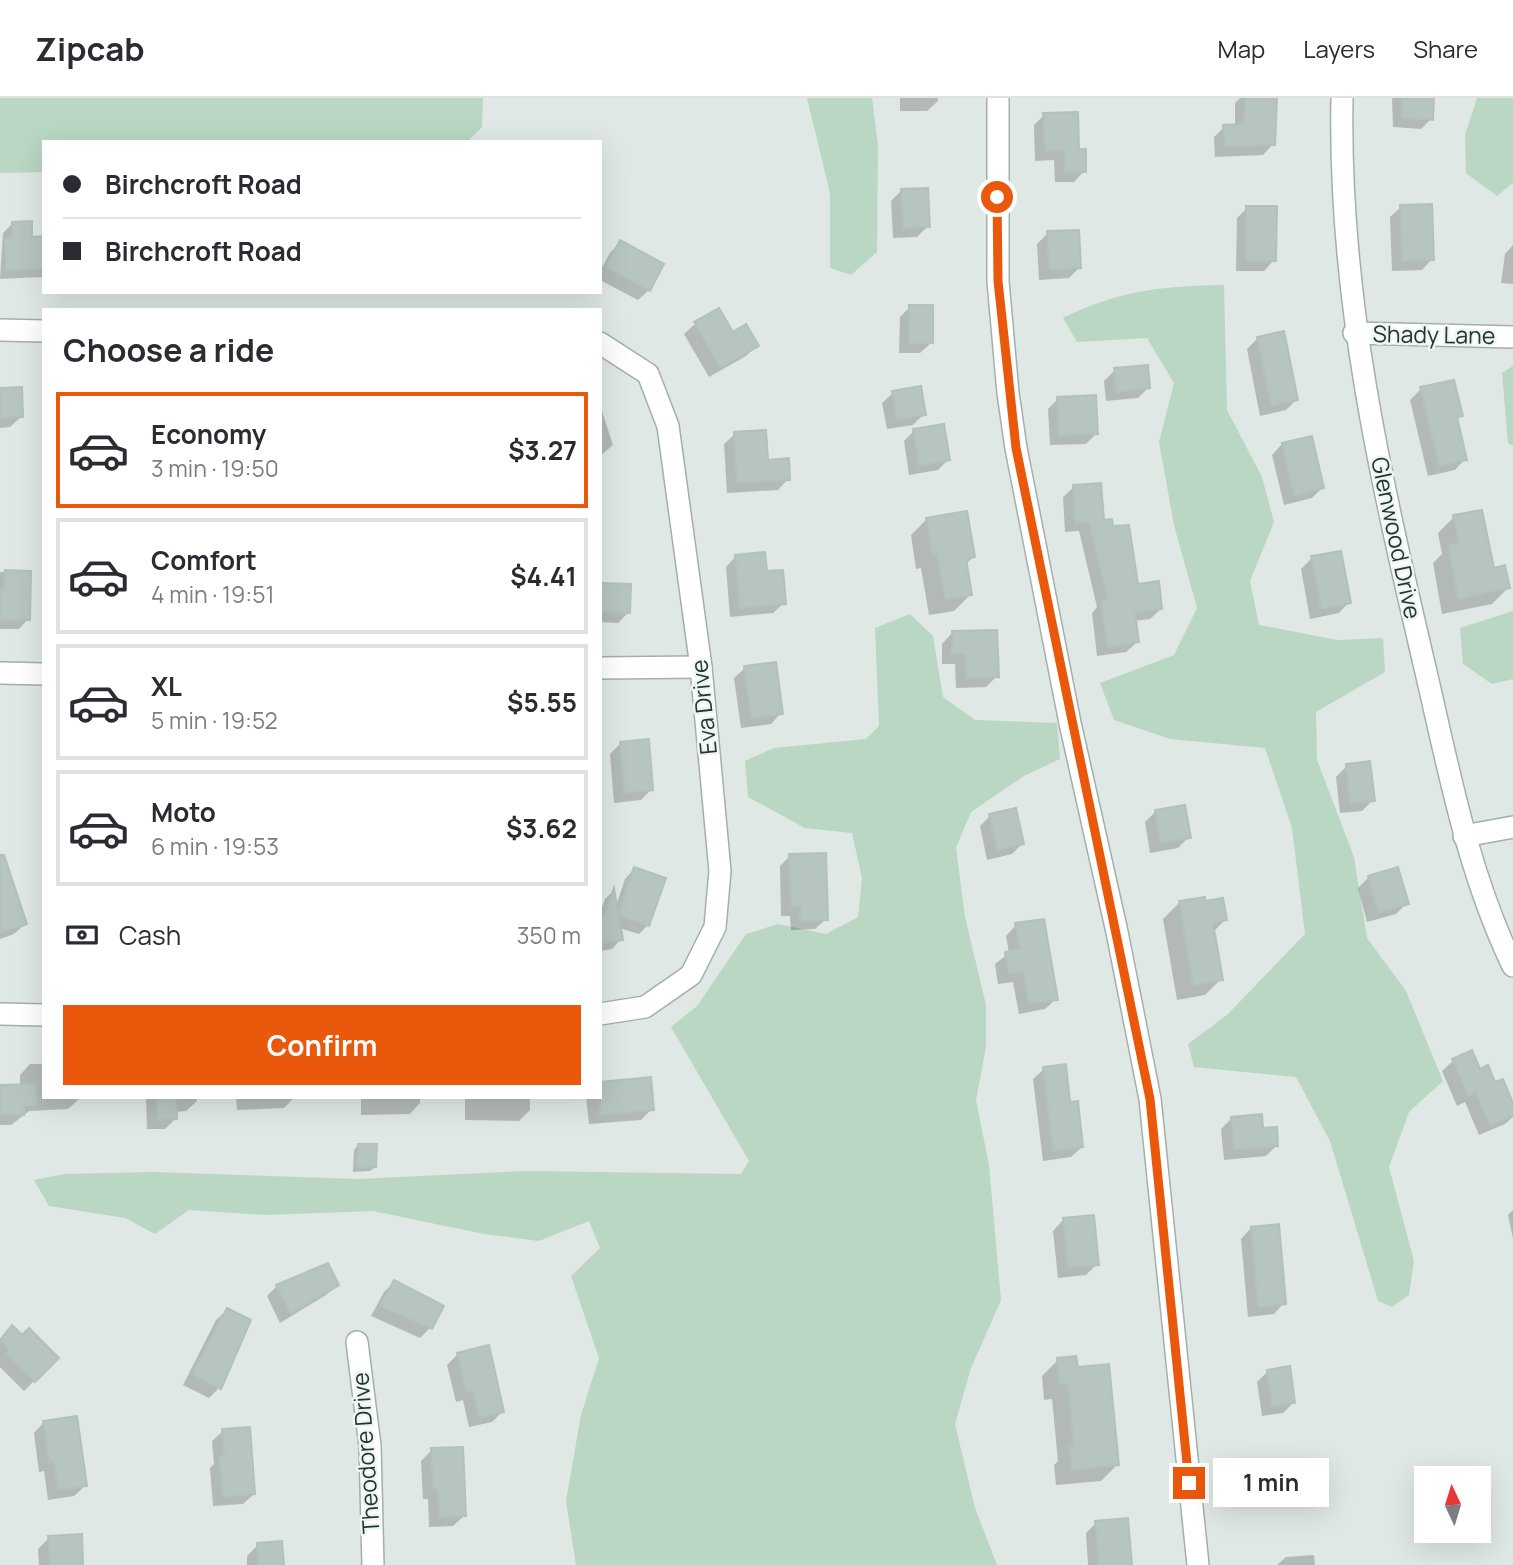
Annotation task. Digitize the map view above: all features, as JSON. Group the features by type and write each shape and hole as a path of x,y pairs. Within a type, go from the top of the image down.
{"street":[{"path":"998,98 998,281 1008,393 1016,448 1065,697 1150,1099 1198,1565"},
{"name":"Glenwood Drive","path":"1342,98 1341,177 1354,333 1388,509 1464,836 1513,965"},
{"path":"0,330 42,331"},
{"name":"Shady Lane","path":"1354,333 1513,337"},
{"name":"Eva Drive","path":"602,1014 645,1007 691,975 715,927 720,871 701,667 668,426 648,374 609,348"},
{"path":"602,668 701,667"},
{"path":"0,673 42,674"},
{"path":"1464,836 1513,827"},
{"path":"0,1014 42,1015"},
{"name":"Theodore Drive","path":"357,1342 370,1446 373,1565"}],"green space":[{"path":"0,98 483,98 482,127 469,140 42,140 42,172 0,173"},
{"path":"807,98 872,98 878,146 877,252 851,275 830,268 830,193"},
{"path":"1477,98 1513,98 1513,183 1497,196 1466,173 1465,135"},
{"path":"1224,285 1227,410 1262,477 1274,522 1250,581 1259,625 1337,640 1383,638 1385,672 1316,712 1317,760 1354,857 1367,938 1406,991 1443,1081 1409,1112 1389,1167 1414,1261 1409,1295 1392,1307 1378,1301 1330,1141 1296,1077 1194,1067 1188,1044 1227,1015 1305,934 1292,828 1265,748 1170,739 1114,720 1100,683 1174,655 1197,608 1174,525 1159,442 1174,383 1147,338 1077,342 1063,318 1103,301 1142,291"},
{"path":"1513,366 1513,446 1508,443 1502,373"},
{"path":"1513,611 1513,679 1492,684 1463,664 1460,628"},
{"path":"910,614 933,636 943,697 975,720 1057,723 1060,759 1024,776 971,812 956,848 965,917 986,1005 986,1047 976,1100 989,1165 1001,1300 971,1368 955,1424 975,1508 997,1565 576,1565 566,1501 581,1415 599,1358 571,1276 600,1248 589,1221 539,1241 484,1234 373,1211 265,1215 189,1210 155,1234 125,1218 49,1206 34,1180 64,1174 154,1172 358,1179 525,1171 741,1174 749,1161 671,1027 697,1006 746,934 778,924 826,934 858,917 862,878 852,833 805,828 748,797 745,761 774,748 866,739 879,726 875,628"}],"building":[{"path":"1245,98 1277,98 1275,145 1225,147 1223,125 1244,124"},
{"path":"1402,98 1434,98 1433,120 1402,118"},
{"path":"1078,112 1079,149 1086,149 1086,172 1065,172 1064,150 1045,151 1043,113"},
{"path":"928,188 930,227 903,228 901,189"},
{"path":"1432,204 1434,260 1402,261 1400,205"},
{"path":"1246,206 1277,206 1276,261 1246,261"},
{"path":"32,221 32,237 42,236 42,269 6,270 5,238 12,237 12,222"},
{"path":"1079,230 1081,268 1049,270 1047,231"},
{"path":"620,240 664,264 650,291 606,267"},
{"path":"909,305 933,305 933,343 909,343"},
{"path":"719,308 733,332 746,324 759,346 720,368 694,322"},
{"path":"1284,331 1298,400 1271,406 1257,337"},
{"path":"1148,365 1150,388 1116,392 1114,368"},
{"path":"1454,380 1463,416 1457,417 1467,460 1439,466 1420,387"},
{"path":"921,386 926,415 897,420 892,391"},
{"path":"22,387 23,417 0,418 0,388"},
{"path":"1096,395 1098,434 1059,436 1057,397"},
{"path":"944,424 950,460 919,466 913,429"},
{"path":"766,430 768,460 789,458 790,480 737,483 734,432"},
{"path":"1312,436 1324,488 1294,496 1282,443"},
{"path":"1101,483 1104,520 1112,519 1113,526 1129,525 1138,584 1159,581 1162,609 1135,613 1139,642 1107,647 1101,601 1108,600 1089,522 1075,523 1073,485"},
{"path":"1482,510 1494,568 1505,565 1510,588 1458,599 1448,545 1459,543 1453,515"},
{"path":"967,511 975,557 966,559 972,595 945,599 937,553 932,554 926,518"},
{"path":"1341,551 1351,603 1321,609 1311,556"},
{"path":"765,552 767,571 783,570 786,604 740,608 735,555"},
{"path":"5,570 31,571 30,620 0,620 0,589 4,589"},
{"path":"602,583 631,584 630,613 602,612"},
{"path":"997,630 999,677 966,678 965,654 952,654 952,631"},
{"path":"776,662 783,714 751,718 744,666"},
{"path":"649,739 653,790 624,793 620,742"},
{"path":"1370,761 1375,801 1350,804 1346,764"},
{"path":"1185,805 1191,838 1160,843 1155,810"},
{"path":"1016,808 1024,844 997,850 989,814"},
{"path":"826,853 828,920 800,921 800,906 791,906 789,854"},
{"path":"0,855 4,855 27,924 0,933"},
{"path":"634,867 666,878 649,926 619,915 623,940 602,944 602,921 614,888 618,912"},
{"path":"1398,867 1409,904 1378,913 1368,876"},
{"path":"1205,897 1205,901 1223,898 1227,920 1213,923 1223,980 1193,985 1179,901"},
{"path":"1044,919 1058,1000 1029,1004 1023,972 1009,974 1005,952 1020,949 1015,923"},
{"path":"1472,1050 1480,1069 1488,1065 1495,1082 1503,1079 1513,1103 1513,1116 1490,1126 1476,1093 1468,1096 1452,1059"},
{"path":"1066,1064 1070,1102 1078,1101 1083,1147 1053,1151 1043,1067"},
{"path":"651,1077 654,1110 600,1115 602,1082"},
{"path":"36,1084 37,1105 24,1106 24,1115 0,1115 0,1085"},
{"path":"156,1099 176,1099 177,1119 157,1120"},
{"path":"1262,1114 1263,1128 1277,1127 1278,1146 1234,1150 1231,1117"},
{"path":"358,1144 377,1144 376,1167 357,1167"},
{"path":"1094,1215 1099,1265 1068,1268 1063,1218"},
{"path":"1279,1224 1286,1304 1258,1307 1251,1227"},
{"path":"328,1263 339,1285 291,1314 276,1285"},
{"path":"394,1280 444,1306 432,1329 380,1306"},
{"path":"227,1308 251,1320 221,1389 192,1374"},
{"path":"12,1325 22,1335 29,1328 59,1358 35,1382 6,1353 9,1349 0,1340"},
{"path":"489,1345 504,1412 479,1418 473,1391 466,1392 457,1353"},
{"path":"1076,1356 1078,1367 1109,1364 1119,1465 1072,1470 1069,1447 1074,1447 1068,1384 1060,1384 1057,1358"},
{"path":"1290,1366 1295,1403 1272,1406 1267,1370"},
{"path":"77,1416 87,1486 58,1490 54,1461 49,1462 43,1421"},
{"path":"250,1427 255,1494 223,1497 219,1456 224,1455 222,1429"},
{"path":"463,1447 466,1516 439,1517 438,1489 433,1489 431,1448"},
{"path":"1128,1518 1132,1565 1099,1565 1095,1521"},
{"path":"82,1534 83,1565 50,1565 48,1536"},
{"path":"282,1541 284,1565 258,1565 257,1543"}],"route":[{"path":"997,197 998,281 1016,448 1070,723 1117,932 1150,1099 1189,1483"}]}
